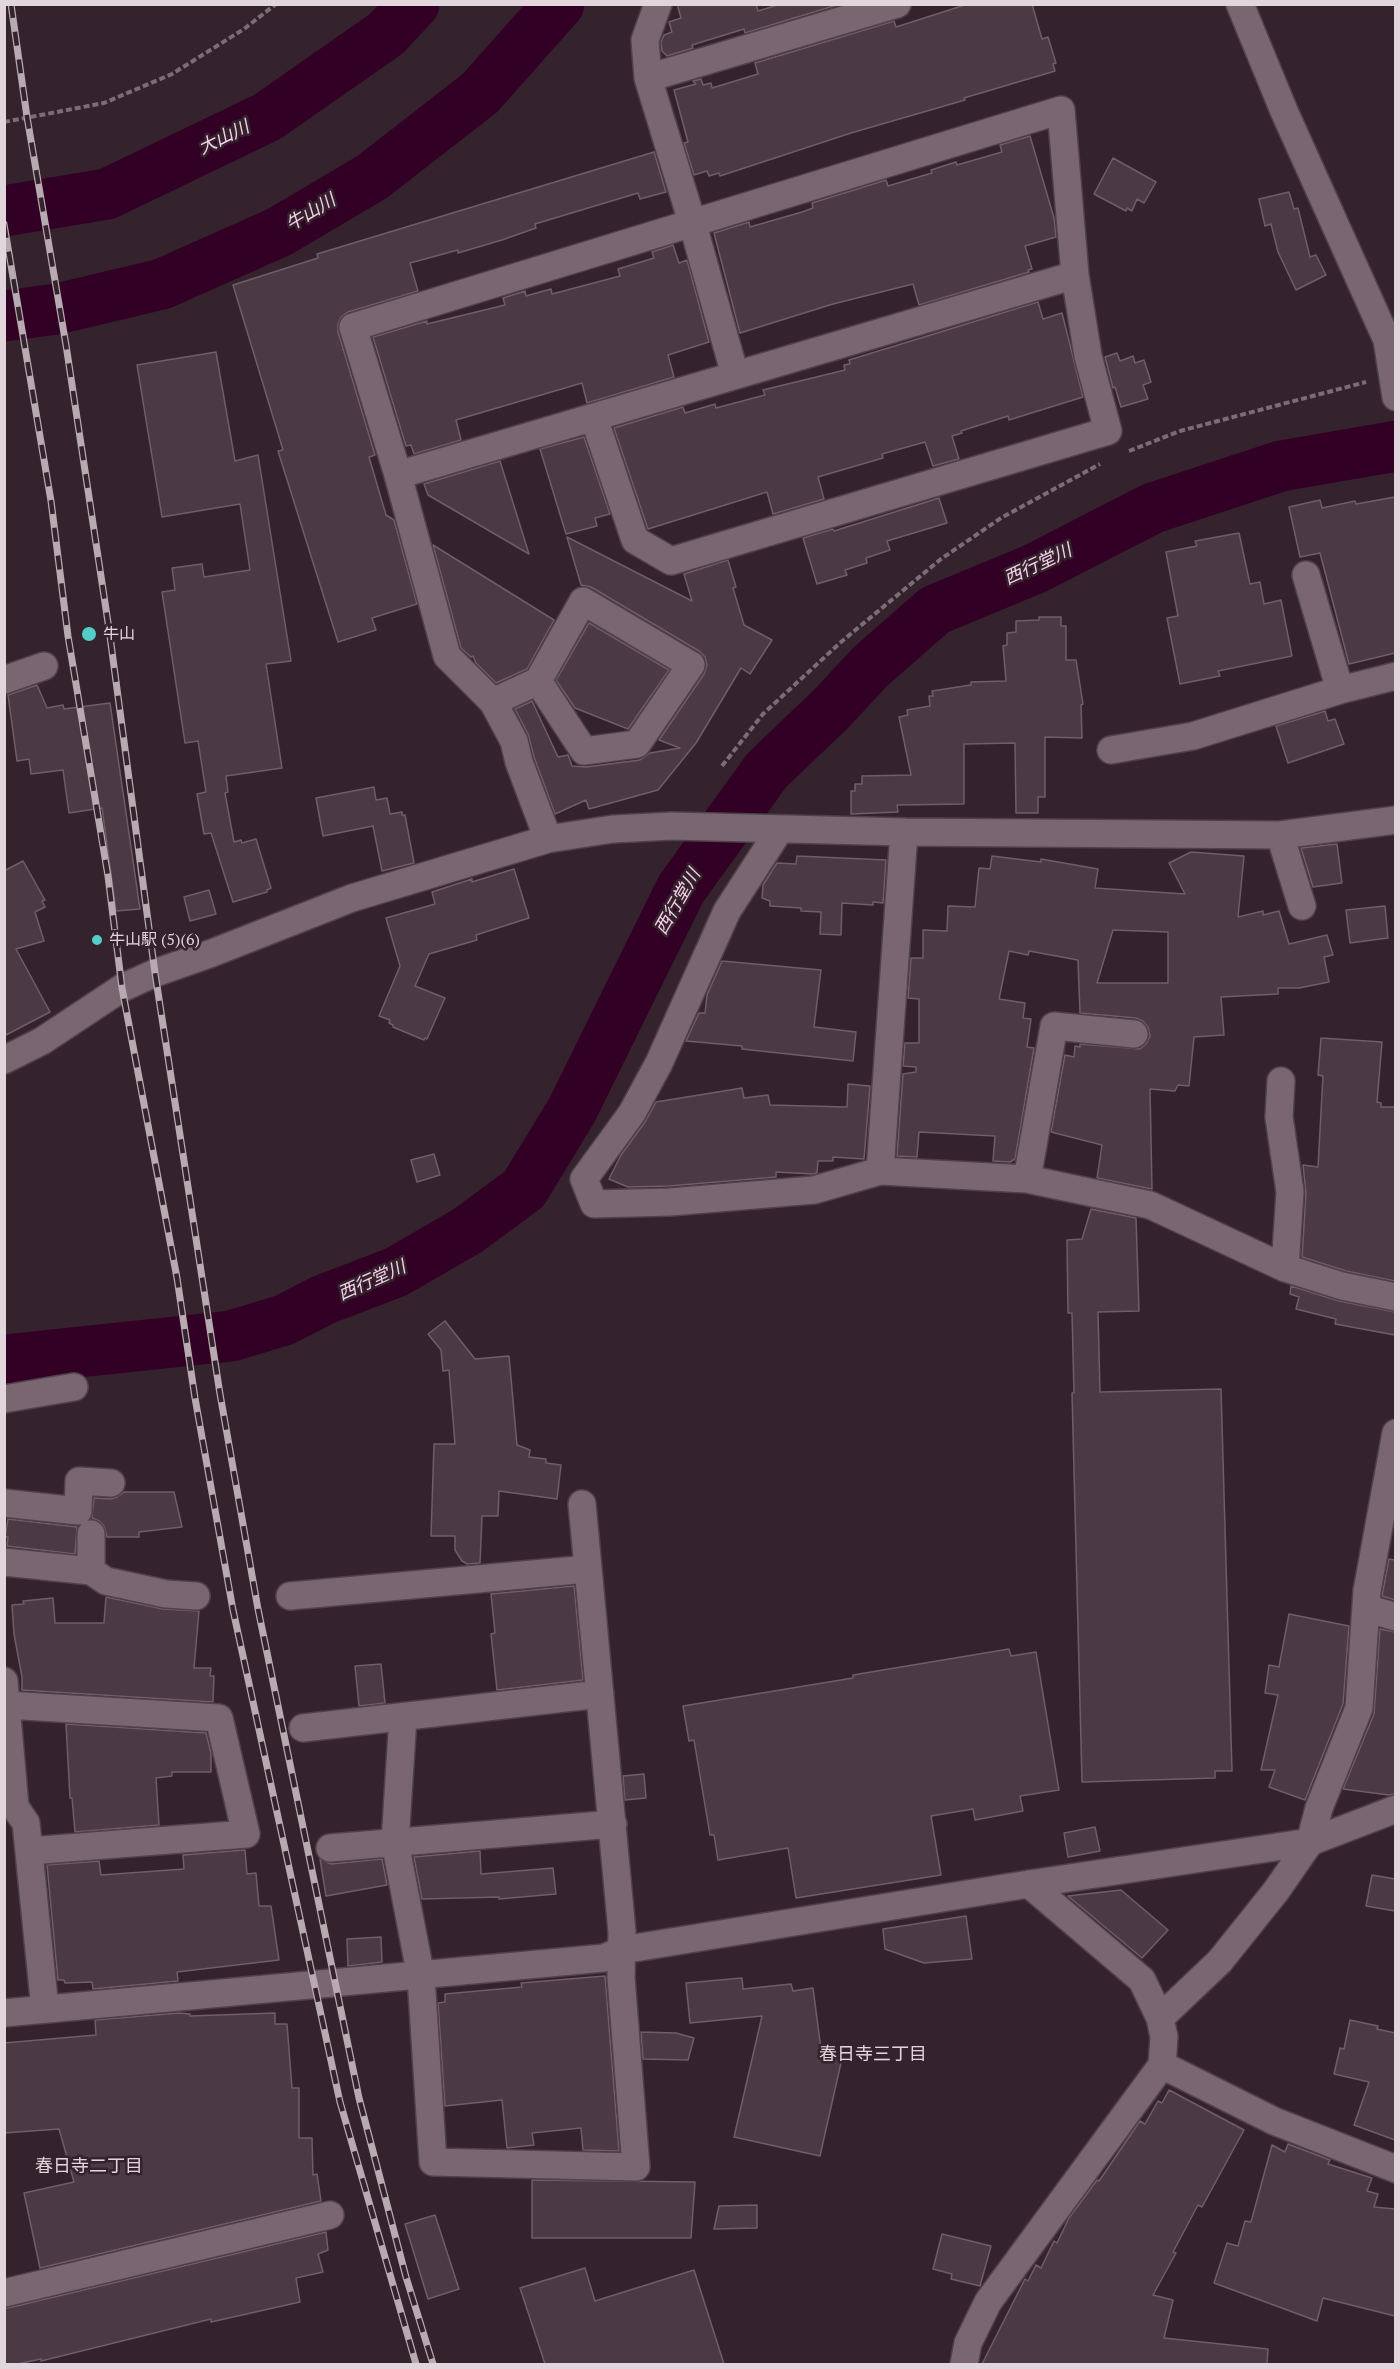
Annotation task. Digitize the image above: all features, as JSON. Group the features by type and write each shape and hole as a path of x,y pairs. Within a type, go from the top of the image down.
{"street":[{"path":"658,4 645,40 648,78 693,225 735,375"},
{"path":"648,78 897,4"},
{"path":"1240,4 1284,111 1387,340 1394,388"},
{"path":"548,839 519,762 514,741 493,702 447,656 398,475 353,327 693,225 1061,110 1075,275 1088,356 1108,431 671,561 635,540 594,418"},
{"path":"398,475 1075,275"},
{"path":"1306,575 1340,690"},
{"path":"493,702 537,681 583,601 691,665 637,744 584,751 537,681"},
{"path":"4,680 44,666"},
{"path":"1111,750 1193,736 1340,690 1395,676"},
{"path":"4,1060 42,1041 122,988 155,974 352,898 548,839 614,829 672,826 904,832 1280,835 1395,820"},
{"path":"773,829 727,911 659,1063 632,1113 584,1179 594,1204 670,1202 814,1190 880,1171 1027,1179 1150,1205 1285,1268 1342,1286 1395,1297"},
{"path":"880,1171 904,832"},
{"path":"1280,835 1302,906"},
{"path":"1027,1179 1054,1026 1134,1034"},
{"path":"1281,1082 1280,1117 1290,1192 1285,1268"},
{"path":"4,1399 75,1387"},
{"path":"1160,2018 1220,1961 1276,1891 1310,1842 1318,1808 1359,1708 1366,1608 1395,1433"},
{"path":"4,1503 78,1511 79,1481 111,1483"},
{"path":"403,1717 395,1842 421,1977 433,2162 636,2167 621,1978 622,1950 613,1824 582,1504"},
{"path":"91,1534 91,1571"},
{"path":"4,1562 91,1571 106,1581 166,1594 196,1596"},
{"path":"290,1596 588,1569"},
{"path":"1366,1608 1395,1617"},
{"path":"29,1851 246,1834 219,1718 6,1693 10,1807 26,1823 45,2008"},
{"path":"303,1728 600,1694"},
{"path":"4,2013 421,1977 604,1958 622,1950 1029,1884 1310,1842 1395,1809"},
{"path":"330,1848 613,1824"},
{"path":"964,2364 968,2343 987,2302 1162,2065 1164,2037 1160,2018 1142,1980 1029,1884"},
{"path":"1162,2065 1274,2121 1395,2169"},
{"path":"4,2293 330,2215"}],"path":[{"path":"4,122 104,102 172,74 244,29 276,4"},
{"path":"1124,452 1180,431 1394,388"},
{"path":"722,766 764,714 841,642 941,559 1001,518 1103,463"}],"building":[{"path":"677,4 756,4 758,11 781,4 837,5 745,33 744,29 692,45 693,48 667,56 662,51 661,42 664,35 672,32 669,22 681,18"},
{"path":"968,4 1032,4 1042,39 1048,37 1056,63 1053,64 1055,71 851,133 720,176 719,173 709,176 707,171 694,175 684,143 688,142 674,90 696,84 693,81 701,79 703,85 711,83 712,88 758,74 755,63 894,21 896,27"},
{"path":"1030,136 1054,218 1056,237 1025,246 1032,269 1028,270 1029,272 919,305 913,284 833,304 740,333 714,233 749,222 750,227 802,212 813,208 812,203 886,180 888,186 932,173 931,170 956,162 957,165 1002,152 1000,145"},
{"path":"654,152 666,192 640,199 638,193 535,224 536,228 502,240 458,253 458,250 410,263 418,291 348,312 341,317 338,332 375,455 369,457 386,515 394,520 417,604 372,618 376,630 338,642 278,451 283,450 233,285 318,258 317,254"},
{"path":"1113,158 1156,182 1144,203 1137,199 1132,211 1127,208 1126,211 1094,194"},
{"path":"1289,192 1294,209 1298,208 1310,257 1316,255 1326,275 1296,290 1278,252 1271,224 1265,226 1259,199"},
{"path":"673,245 679,263 687,260 709,342 668,355 674,377 587,403 582,383 456,420 461,440 414,454 411,445 406,446 373,337 427,321 427,324 505,305 503,298 525,291 526,296 551,289 552,294 620,276 618,269 654,258 652,252"},
{"path":"1038,302 1043,319 1062,313 1083,397 1009,420 1008,416 961,431 962,433 952,436 959,459 933,466 925,442 882,454 883,458 818,477 824,499 773,514 767,492 648,529 614,428 683,407 685,413 715,404 716,408 765,395 763,390 845,370 844,365 850,364 849,360"},
{"path":"216,352 235,461 258,455 291,661 266,664 282,768 226,776 228,792 225,793 234,842 241,840 242,843 256,839 271,888 267,892 233,902 211,833 204,834 197,794 206,792 198,741 185,743 162,592 175,590 172,568 202,564 204,577 250,570 240,504 162,517 137,365"},
{"path":"1117,353 1120,361 1133,356 1135,363 1144,360 1151,382 1143,385 1148,399 1121,407 1115,387 1113,388 1105,357"},
{"path":"584,437 610,514 595,518 597,526 566,534 540,449"},
{"path":"500,461 529,554 428,495 424,484"},
{"path":"1395,497 1395,653 1349,664 1320,553 1300,557 1289,507 1320,500 1322,508 1355,501 1356,504"},
{"path":"939,498 947,523 887,541 890,550 866,558 867,563 845,570 847,575 817,584 803,538 833,529 834,531"},
{"path":"1239,533 1250,584 1260,582 1264,604 1281,600 1292,656 1218,671 1220,676 1180,684 1167,618 1178,616 1166,552 1197,546 1195,541"},
{"path":"567,537 692,601 684,574 728,560 736,587 733,588 744,625 772,640 750,674 741,668 696,743 658,790 589,809 586,800 555,814 528,734 515,709 532,701 558,757 568,755 572,766 586,767 640,760 650,753 680,748 659,740 704,674 707,665 705,657 699,651 591,587 581,585"},
{"path":"433,545 554,620 527,669 496,683 476,663 473,656 471,657 461,648"},
{"path":"1039,617 1061,617 1061,626 1066,626 1066,660 1076,660 1083,704 1081,705 1082,738 1045,737 1045,797 1038,797 1038,813 1016,813 1015,743 964,744 964,804 897,805 898,812 851,814 851,791 855,791 855,784 862,784 862,776 911,775 899,717 908,715 907,710 930,706 929,696 933,696 932,691 971,685 971,682 1006,681 1003,646 1007,645 1007,633 1016,632 1016,621 1039,620"},
{"path":"589,623 669,670 628,729 575,708 556,680"},
{"path":"37,685 47,708 63,705 64,709 110,703 140,909 116,911 102,808 69,813 63,770 31,774 29,759 17,761 8,695"},
{"path":"1325,711 1328,721 1335,719 1344,744 1288,763 1276,726"},
{"path":"374,787 376,800 387,798 390,814 402,812 402,815 405,815 414,863 382,871 373,826 323,836 316,798"},
{"path":"1337,844 1342,883 1313,887 1301,848"},
{"path":"1191,852 1244,856 1238,917 1263,911 1263,915 1279,911 1289,944 1327,935 1333,955 1324,957 1329,982 1299,988 1278,988 1278,994 1221,997 1224,1035 1194,1037 1189,1086 1178,1085 1175,1091 1150,1089 1152,1189 1097,1178 1102,1145 1051,1132 1065,1055 1074,1057 1075,1046 1080,1047 1080,1044 1140,1049 1150,1036 1148,1027 1136,1018 1080,1013 1078,960 1029,951 1028,955 1009,951 999,999 1025,1003 1023,1018 1031,1019 1027,1047 1034,1048 1015,1159 1010,1162 993,1161 995,1136 919,1132 917,1157 897,1156 903,1074 916,1072 916,1067 903,1066 905,1043 919,1043 919,999 908,998 911,958 923,958 923,930 947,931 948,906 975,907 979,868 990,869 992,856 1041,862 1041,859 1098,869 1095,888 1185,894 1169,863","holes":["1113,930 1168,932 1168,983 1097,983"]},
{"path":"797,856 886,860 883,903 873,902 873,905 842,903 841,935 820,934 821,912 770,906 770,901 762,898 763,885 777,863 796,864"},
{"path":"23,861 45,900 42,901 45,907 35,912 44,941 16,949 50,1012 4,1036 4,871"},
{"path":"514,869 529,918 476,935 477,940 429,954 415,986 445,998 427,1039 424,1040 393,1027 389,1023 390,1020 379,1016 400,966 386,918 435,904 432,892"},
{"path":"209,890 216,914 190,921 184,897"},
{"path":"1385,906 1388,938 1350,943 1346,910"},
{"path":"722,961 821,970 814,1027 856,1032 853,1061 686,1041 699,1013 705,1013 707,995"},
{"path":"1321,1038 1382,1042 1377,1102 1381,1103 1381,1107 1395,1107 1395,1281 1346,1271 1302,1257 1306,1193 1303,1165 1318,1167 1323,1076 1318,1075"},
{"path":"848,1084 870,1086 864,1159 833,1157 833,1161 818,1161 817,1173 813,1174 776,1172 776,1177 669,1186 628,1187 609,1179 621,1155 645,1122 656,1102 742,1088 744,1098 768,1095 770,1105 847,1107"},
{"path":"434,1154 440,1175 417,1182 411,1160"},
{"path":"1091,1209 1136,1218 1139,1311 1098,1312 1100,1392 1221,1389 1232,1771 1215,1771 1215,1778 1082,1782 1072,1313 1068,1313 1067,1240 1082,1239"},
{"path":"1291,1286 1339,1301 1395,1312 1395,1335 1335,1324 1336,1319 1296,1309 1299,1297 1290,1294"},
{"path":"445,1321 475,1359 509,1356 517,1445 530,1450 529,1457 546,1459 546,1463 561,1465 557,1499 499,1491 498,1516 482,1516 480,1563 467,1564 462,1561 455,1550 455,1536 431,1536 434,1444 455,1444 449,1370 443,1371 441,1350 428,1334"},
{"path":"124,1492 174,1492 182,1527 139,1532 139,1537 107,1537 104,1526 92,1518 94,1498 111,1499"},
{"path":"8,1519 77,1527 75,1554 7,1546 8,1537 5,1537"},
{"path":"1389,1559 1395,1560 1395,1600 1382,1596"},
{"path":"574,1586 583,1680 497,1690 491,1634 495,1633 491,1594"},
{"path":"106,1597 163,1609 199,1611 194,1668 211,1668 210,1676 214,1676 213,1702 22,1690 12,1605 24,1604 23,1601 53,1598 55,1623 104,1623"},
{"path":"1289,1614 1349,1626 1343,1704 1305,1800 1269,1787 1275,1770 1261,1770 1278,1695 1265,1693 1269,1665 1279,1667"},
{"path":"1380,1629 1395,1632 1395,1794 1389,1795 1343,1789 1374,1714"},
{"path":"1009,1649 1011,1656 1036,1652 1059,1790 1020,1796 1023,1811 975,1820 973,1809 931,1816 941,1875 796,1898 788,1848 718,1860 714,1835 710,1835 694,1740 689,1741 683,1706"},
{"path":"381,1664 385,1703 359,1706 355,1666"},
{"path":"66,1724 206,1733 211,1753 211,1772 172,1772 172,1776 156,1778 159,1825 75,1832 72,1798 70,1798"},
{"path":"644,1774 646,1798 625,1800 623,1776"},
{"path":"1095,1827 1100,1851 1068,1857 1064,1833"},
{"path":"245,1850 247,1874 256,1873 259,1906 271,1906 279,1960 177,1972 178,1981 93,1989 92,1982 65,1983 64,1980 58,1980 47,1865 99,1861 101,1875 184,1869 183,1855"},
{"path":"480,1851 481,1874 553,1868 556,1894 499,1899 499,1897 422,1899 414,1857"},
{"path":"320,1859 331,1864 382,1859 387,1885 326,1896"},
{"path":"1372,1875 1395,1879 1395,1911 1366,1906"},
{"path":"1121,1890 1168,1930 1142,1958 1068,1896"},
{"path":"966,1916 972,1959 924,1963 885,1949 883,1929"},
{"path":"381,1937 382,1962 348,1966 347,1939"},
{"path":"605,1976 619,2151 583,2150 581,2128 532,2133 534,2145 507,2148 502,2100 445,2106 438,2003 445,2002 445,1994 522,1987 521,1983"},
{"path":"742,1978 743,1989 791,1984 793,1991 813,1988 821,2049 843,2054 820,2156 734,2137 762,2016 690,2023 686,1983"},
{"path":"275,2013 275,2024 287,2024 292,2088 299,2088 299,2138 312,2138 313,2175 317,2174 321,2201 40,2268 24,2193 74,2182 59,2129 4,2133 4,2043 96,2035 95,2020 190,2014 190,2016"},
{"path":"1350,2020 1378,2026 1377,2029 1395,2033 1395,2140 1354,2125 1369,2082 1334,2074 1340,2048 1344,2049"},
{"path":"641,2032 676,2033 694,2038 688,2060 643,2059"},
{"path":"1169,2090 1244,2130 1202,2207 1198,2205 1153,2295 1173,2300 1164,2338 1268,2349 1267,2364 982,2364 1025,2279 1028,2281 1036,2265 1041,2268 1054,2241 1057,2243 1069,2218 1097,2180 1099,2181 1140,2121 1145,2124 1158,2101 1162,2103"},
{"path":"1288,2144 1330,2160 1328,2164 1372,2178 1367,2191 1378,2194 1374,2207 1395,2209 1395,2316 1323,2298 1317,2321 1214,2283 1227,2243 1238,2246 1245,2221 1251,2222 1272,2145 1285,2152"},
{"path":"532,2180 695,2182 691,2238 532,2238"},
{"path":"757,2205 757,2228 714,2229 719,2206"},
{"path":"435,2215 459,2289 428,2299 405,2224"},
{"path":"326,2232 328,2250 318,2254 323,2272 296,2278 300,2302 211,2322 211,2319 41,2361 41,2359 4,2364 4,2309"},
{"path":"942,2234 991,2246 980,2286 951,2279 952,2274 933,2269"},
{"path":"585,2268 595,2301 694,2270 724,2364 545,2364 520,2288"}],"waterway":[{"name":"大山川","path":"4,211 107,194 267,117 386,34 414,4"},
{"name":"牛山川","path":"4,316 57,309 162,284 279,232 372,177 480,93 559,4"},
{"name":"西行堂川","path":"4,1360 231,1336 284,1320 323,1300 396,1272 467,1231 524,1189 572,1110 681,889 767,770 831,709 870,667 935,610 1034,569 1153,508 1281,466 1396,446"}],"railway":[{"path":"11,4 109,629 155,973 220,1394 258,1609 359,2098 406,2277 433,2364"},
{"path":"4,224 51,501 68,636 108,876 122,988 177,1278 195,1398 233,1610 340,2102 416,2364"}],"place":[{"name":"牛山","path":"89,634"},
{"name":"牛山駅 (5)(6)","path":"97,940"}],"district":[{"name":"春日寺三丁目","path":"873,2055"},
{"name":"春日寺二丁目","path":"89,2167"}]}
